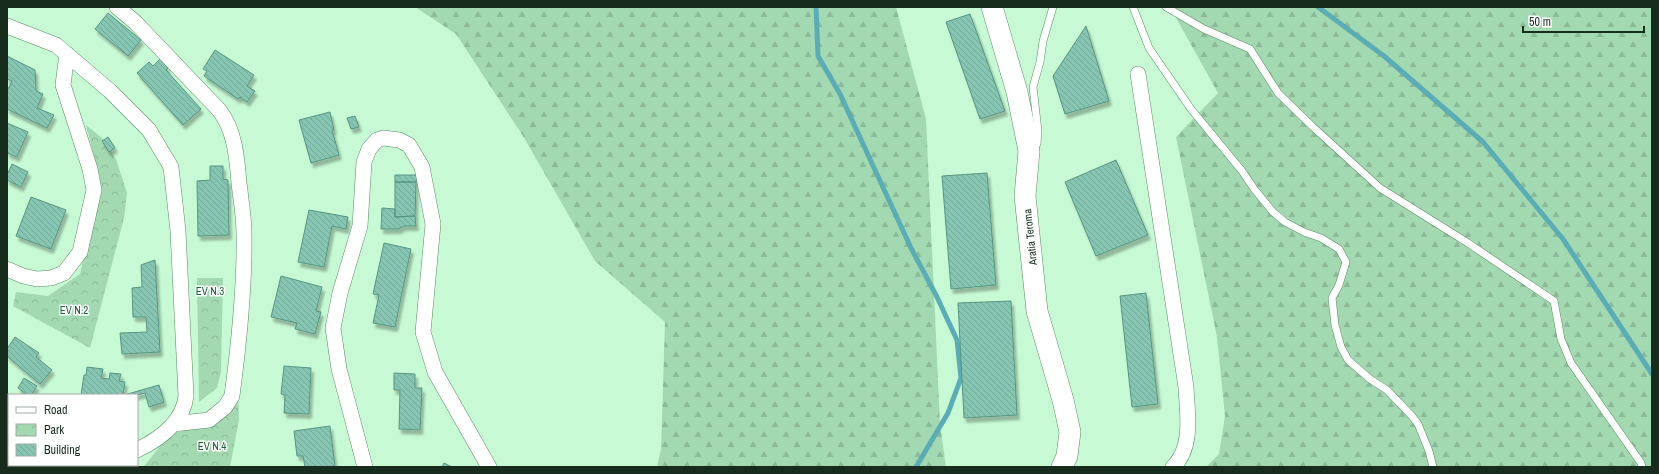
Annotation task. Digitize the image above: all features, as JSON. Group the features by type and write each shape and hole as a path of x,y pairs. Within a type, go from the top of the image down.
{"main road":[{"name":"Aratia Teroma","path":"992,7 1016,92 1029,151 1025,196 1037,311 1063,400 1070,432 1067,456 1062,467"}],"street":[{"path":"117,7 138,25 224,115 237,157 244,234 242,300 232,396 225,406 209,420 173,424"},
{"path":"7,26 50,42 67,54 110,91 149,130 171,167 178,230 186,396 184,410 173,424 162,435 138,449"},
{"path":"7,269 24,276 37,279 51,278 64,273 80,252 94,190 90,169 63,85 67,54"},
{"path":"1138,74 1186,387 1188,427 1184,449 1173,467"},
{"path":"365,467 339,369 333,328 340,293 360,226 364,162 369,149 377,140 382,138 399,140 409,145 422,167 433,224 423,332 435,372 489,467"}],"lane":[{"path":"1029,151 1037,144 1033,87 1040,62 1043,40 1053,7"},
{"path":"1133,7 1149,48 1191,109 1242,171 1273,212 1285,222 1304,232 1321,238 1339,248 1346,262 1339,285 1332,298 1335,325 1341,347 1348,360 1370,379 1387,390 1411,414 1421,431 1429,451 1433,467"},
{"path":"1166,7 1204,29 1250,49 1278,93 1380,188 1468,243 1554,302 1561,339 1571,363 1641,463 1642,467"}],"green space":[{"path":"415,7 896,7 926,119 940,424 946,467 657,467 661,449 665,322 595,261 523,136 456,34"},
{"path":"1170,7 1652,7 1652,467 1206,467 1219,454 1225,416 1217,337 1176,137 1218,93"},
{"name":"EV N.2","path":"86,125 102,138 116,159 127,193 124,218 90,348 13,306 16,292 48,296 80,274 100,178"},
{"name":"EV N.3","path":"197,278 223,278 221,372 217,388 199,402"},
{"name":"EV N.4","path":"238,384 239,420 230,467 141,467 145,465 170,434 209,425"}],"building":[{"path":"108,13 141,40 128,56 95,29"},
{"path":"970,14 1005,111 980,119 946,22"},
{"path":"1086,26 1109,101 1065,114 1053,76"},
{"path":"215,50 254,75 247,86 255,91 247,102 240,97 238,99 204,76 207,71 203,69"},
{"path":"7,56 35,70 36,91 43,94 37,108 54,115 47,128 7,109 7,91 12,81 7,79"},
{"path":"160,59 168,68 166,70 201,109 183,125 137,73 149,62 153,66"},
{"path":"330,112 334,130 332,130 339,155 311,163 299,120"},
{"path":"355,116 359,127 351,129 347,118"},
{"path":"7,123 28,132 17,157 7,153"},
{"path":"108,137 115,148 109,152 102,141"},
{"path":"1116,160 1148,235 1096,256 1065,182"},
{"path":"12,164 28,172 21,187 7,180 7,175"},
{"path":"210,166 223,166 223,179 228,180 229,235 198,236 197,181 210,180"},
{"path":"987,173 996,285 951,289 942,176"},
{"path":"395,175 417,175 416,182 395,182"},
{"path":"395,182 416,182 415,216 395,217"},
{"path":"31,197 66,210 51,249 16,236"},
{"path":"382,208 395,209 395,217 415,216 416,226 404,226 398,229 381,229"},
{"path":"309,210 348,217 346,229 332,226 324,267 298,262"},
{"path":"384,243 411,249 395,327 373,323 379,295 373,294"},
{"path":"155,260 160,352 122,354 120,333 147,332 146,317 133,317 132,288 142,287 141,265"},
{"path":"281,276 322,287 316,311 321,312 315,334 295,329 297,323 271,317"},
{"path":"1146,293 1158,404 1132,407 1120,296"},
{"path":"1011,301 1017,415 964,418 958,303"},
{"path":"15,337 39,353 36,357 52,370 40,384 7,356 7,349"},
{"path":"284,366 311,368 309,414 284,413 285,395 281,394"},
{"path":"87,367 103,369 101,378 109,379 110,373 121,374 119,381 125,382 123,394 81,394 84,375 86,375"},
{"path":"394,373 415,374 415,388 422,388 420,430 399,429 400,390 394,390"},
{"path":"24,378 37,386 32,394 26,394 18,388"},
{"path":"159,385 164,402 149,407 145,393 138,395 128,394"},
{"path":"330,426 335,467 305,467 303,456 297,456 294,431"},
{"path":"444,463 452,467 442,467"},
{"path":"55,466 95,466 94,467"}],"waterway":[{"path":"816,7 818,56 840,94 911,248 937,297 957,340 961,378 948,413 916,467"},
{"path":"1318,7 1384,56 1483,142 1563,239 1652,374"}]}
